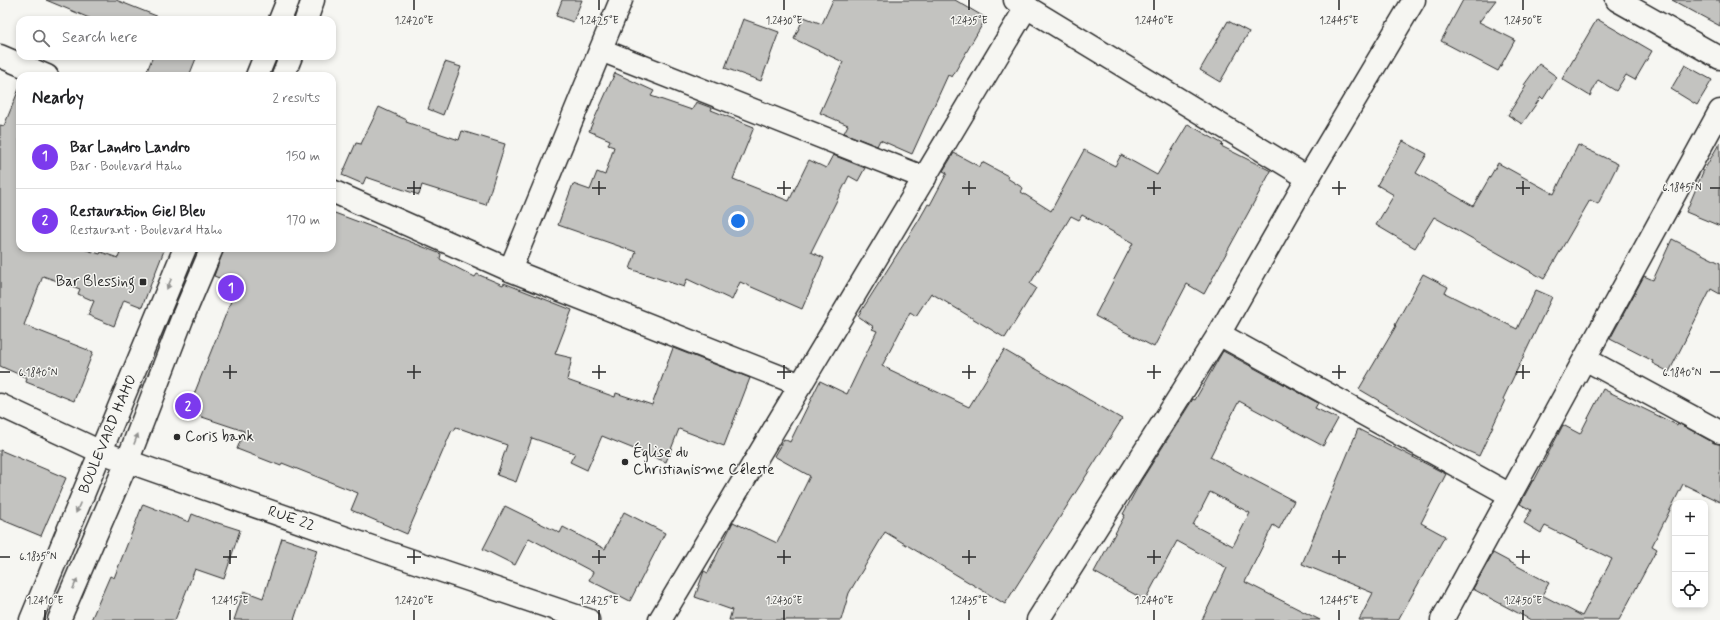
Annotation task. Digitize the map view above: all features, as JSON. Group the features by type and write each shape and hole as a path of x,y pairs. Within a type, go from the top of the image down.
{"street":[{"path":"282,16 288,0"},
{"path":"308,16 314,0"},
{"path":"510,270 621,0"},
{"path":"1038,620 1219,334 1308,178 1414,0"},
{"path":"1617,0 1720,58"},
{"path":"660,620 925,178 1021,3 1308,178"},
{"path":"601,50 925,178"},
{"path":"0,56 38,72"},
{"path":"259,72 263,60"},
{"path":"285,72 289,60"},
{"path":"1447,618 1510,494 1720,111"},
{"path":"336,193 510,270 801,385"},
{"name":"BOULEVARD HAHO","path":"31,620 183,252"},
{"name":"BOULEVARD HAHO","path":"59,620 127,462 184,314 210,252"},
{"path":"1219,334 1510,494"},
{"path":"1585,359 1720,432"},
{"name":"RUE 22","path":"0,404 101,452 127,462 588,620"}],"building":[{"path":"46,0 116,0 156,16 84,16"},
{"path":"562,0 582,0 573,22 556,16"},
{"path":"833,0 955,0 986,18 952,77 948,75 912,154 880,140 877,146 844,133 848,125 820,113 843,62 794,39 804,17 822,24"},
{"path":"1463,0 1496,0 1479,22 1515,40 1498,71 1441,41"},
{"path":"1672,0 1720,0 1720,26"},
{"path":"743,19 779,32 761,81 725,68"},
{"path":"1597,19 1652,51 1635,80 1626,75 1616,91 1598,80 1590,96 1562,79"},
{"path":"1228,21 1249,32 1220,82 1200,70"},
{"path":"151,60 195,60 191,72 147,72"},
{"path":"445,62 461,67 443,115 428,109"},
{"path":"1539,64 1557,77 1543,99 1541,97 1522,124 1508,115 1526,86 1524,85"},
{"path":"1685,65 1712,80 1697,105 1671,89"},
{"path":"615,73 654,91 651,96 692,110 696,102 712,108 711,110 754,127 733,179 789,201 809,160 826,168 833,155 865,168 858,181 849,176 811,252 824,258 802,309 740,282 732,300 687,279 684,287 630,269 636,252 558,225 573,184 590,190 597,172 605,175 614,147 608,145 610,140 589,131"},
{"path":"16,96 16,252 93,252 100,254 101,252 118,258 120,252 163,252 142,307 124,300 114,326 88,315 94,301 78,294 80,289 43,276 24,325 93,352 74,401 26,382 27,378 0,366 0,125 4,126"},
{"path":"379,107 407,120 406,122 459,140 462,131 505,144 486,205 422,185 419,195 366,177 363,184 342,175 356,143 361,144"},
{"path":"1188,124 1223,144 1221,146 1271,171 1204,294 1187,284 1154,347 1095,316 1133,243 1082,215 1079,220 1071,216 1030,284 1036,288 1005,338 931,293 916,316 910,312 882,366 969,407 1004,350 1122,419 1005,604 885,532 849,593 841,620 729,620 732,610 695,597 704,571 708,573 733,522 777,543 810,476 774,456 784,439 790,442 820,381 847,394 877,331 872,329 874,327 858,316 928,204 930,205 947,173 943,171 954,153 980,167 982,162 1008,176 1007,178 1023,188 1021,192 1051,211 1084,150 1115,166 1121,155 1157,175"},
{"path":"1403,141 1427,154 1416,173 1473,206 1498,163 1554,194 1578,145 1618,164 1598,204 1590,200 1544,279 1434,217 1415,248 1376,225 1394,195 1377,185"},
{"path":"1720,142 1720,226 1686,212 1703,172"},
{"path":"336,213 441,254 440,259 475,277 477,274 503,285 504,283 572,310 555,354 572,358 567,380 615,397 616,393 652,405 673,348 750,378 724,446 679,429 666,462 602,436 587,470 570,462 575,453 532,438 516,482 497,475 507,445 456,427 454,431 452,430 407,534 351,510 358,493 282,463 281,466 237,449 244,431 187,412 235,291 222,287 224,280 214,276 223,252 336,252"},
{"path":"1672,239 1720,263 1720,294 1711,289 1669,372 1652,363 1653,361 1610,339 1644,276 1653,280"},
{"path":"1423,274 1448,287 1445,293 1517,329 1536,290 1552,297 1503,399 1505,400 1479,456 1454,445 1359,389 1396,326 1395,325"},
{"path":"1223,351 1318,403 1315,408 1338,419 1323,446 1239,401 1210,457 1294,501 1279,529 1273,525 1245,582 1320,620 1202,620 1227,568 1177,541 1145,600 1094,572 1125,515 1123,514 1141,481 1193,399 1195,400","holes":["1210,492 1250,513 1233,546 1193,525"]},
{"path":"1603,389 1677,425 1678,423 1714,443 1720,444 1720,502 1683,484 1675,500 1672,500 1672,506 1652,546 1657,549 1619,620 1531,620 1473,589 1493,553 1549,583 1542,595 1582,616 1612,559 1545,526 1541,533 1524,523 1531,510 1520,504 1533,480 1534,481 1563,425 1580,434"},
{"path":"1358,429 1446,474 1421,523 1445,536 1398,620 1359,620 1373,593 1302,564"},
{"path":"0,450 66,478 41,536 0,519"},
{"path":"143,504 189,522 192,514 215,523 240,530 224,579 195,569 175,620 91,620 110,576 114,578"},
{"path":"505,506 560,533 563,527 605,549 624,512 665,533 630,601 589,580 593,572 529,538 515,565 483,549"},
{"path":"282,538 317,550 294,620 234,620 244,591 263,598"}],"place":[{"name":"Bar Blessing","path":"143,282"},
{"name":"Bar Landro Landro","path":"231,288"},
{"name":"Restauration Giel Bleu","path":"188,406"},
{"name":"Coris bank","path":"177,437"},
{"name":"Église du Christianisme Céleste","path":"625,462"}]}
